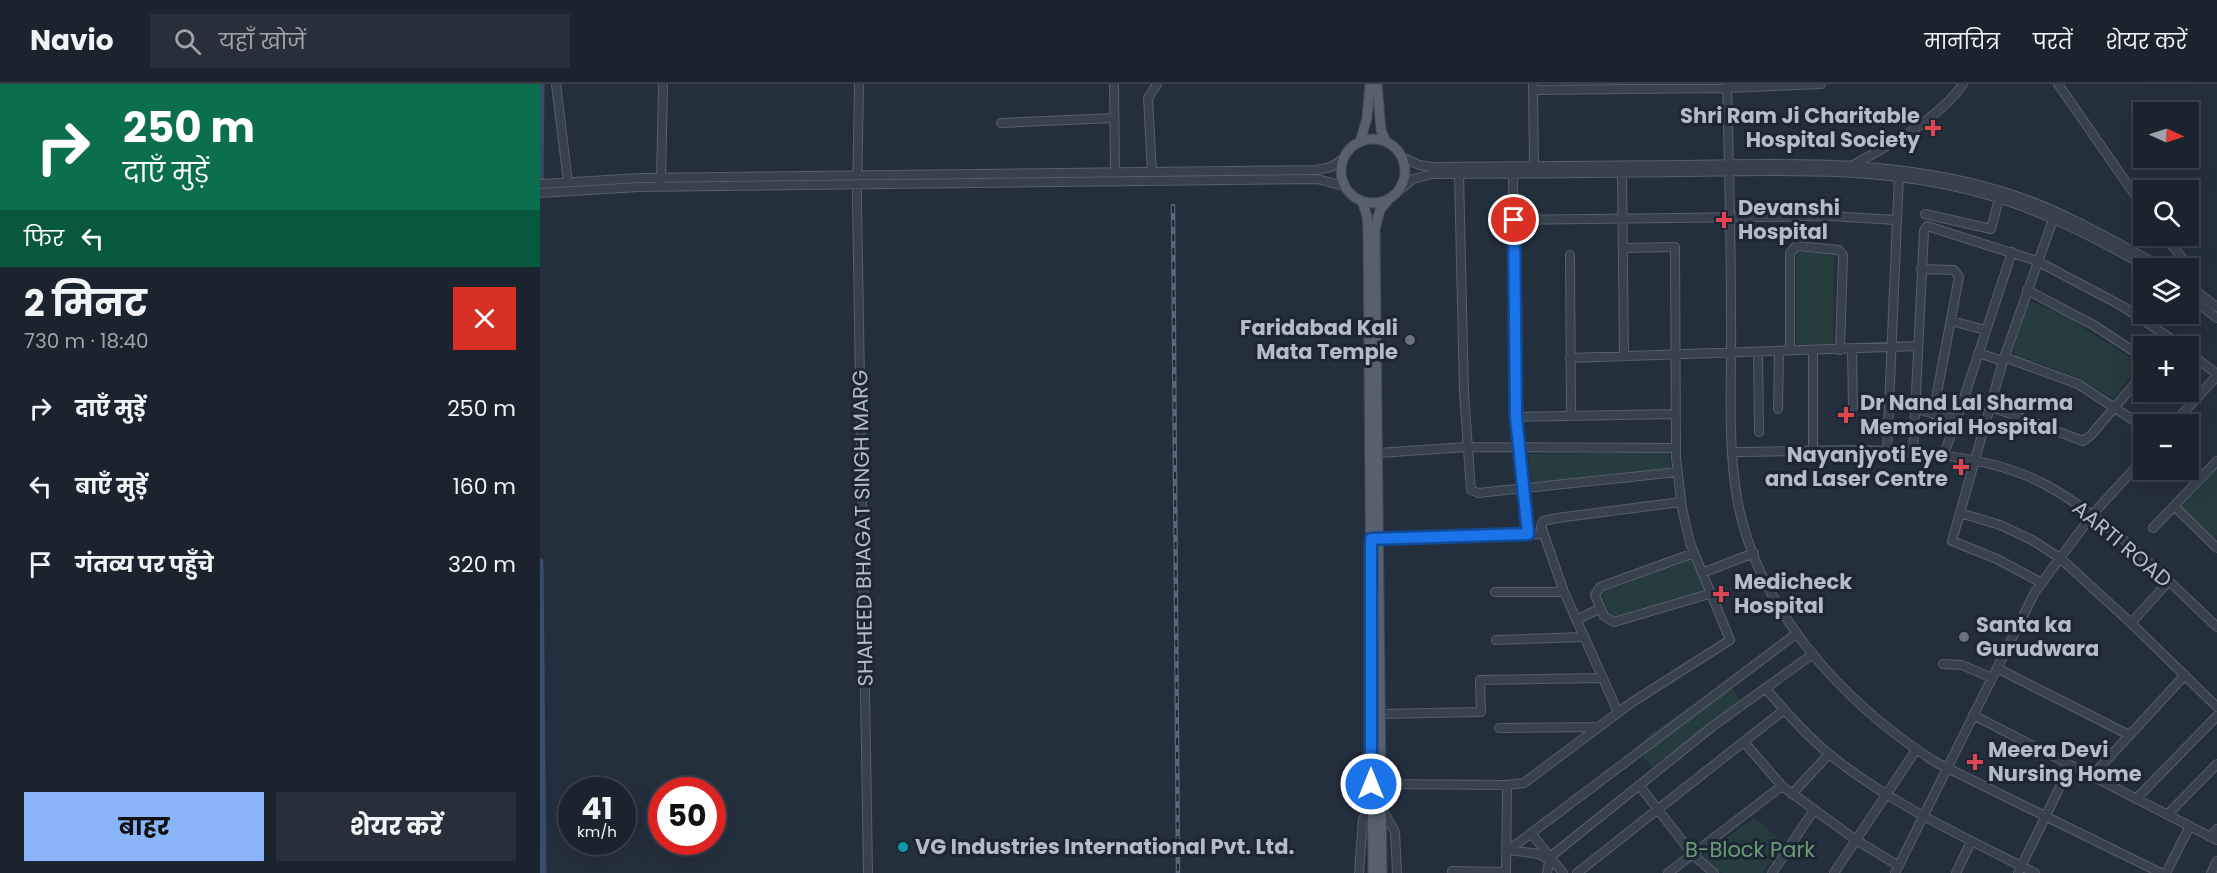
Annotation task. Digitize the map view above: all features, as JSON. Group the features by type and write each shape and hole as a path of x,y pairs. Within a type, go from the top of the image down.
{"main road":[{"path":"1370,84 1367,118 1359,141 1343,159 1341,173 1344,186 1362,201 1375,203 1388,200"},
{"path":"1373,873 1377,859 1375,539 1378,453 1375,229 1380,210 1398,191 1403,182 1405,169 1402,157 1386,142 1381,130 1377,84"},
{"path":"1359,141 1371,139 1386,142"},
{"path":"1362,201 1368,229 1381,714 1376,784"},
{"path":"1377,859 1382,873"}],"street":[{"path":"556,84 568,182"},
{"path":"662,187 663,84"},
{"name":"SHAHEED BHAGAT SINGH MARG","path":"859,84 857,200 868,873"},
{"path":"1114,84 1115,172"},
{"path":"1152,172 1148,98 1157,84"},
{"path":"1534,166 1533,87 1821,84"},
{"path":"1839,172 1889,144 1941,108 1963,84"},
{"path":"2058,84 2133,192"},
{"path":"1727,86 1733,452 1737,496 1754,553 1767,585 1796,634 1813,654 1855,700 1917,750 2161,873"},
{"path":"1001,123 1114,118"},
{"path":"1402,157 1419,165 1433,167 1729,168 1899,174 1963,180 2005,192 2143,258"},
{"path":"540,184 661,178 1317,170 1331,167 1343,159"},
{"path":"1398,191 1420,176 1851,166 1954,187 2055,215 2133,259"},
{"path":"1622,173 1624,357"},
{"path":"1460,174 1467,447 1471,490 1478,493 1523,490 1678,472"},
{"path":"1513,174 1516,417 1528,534"},
{"path":"1887,452 1899,174"},
{"path":"540,193 662,187 1317,179 1344,186"},
{"path":"1925,214 1991,229 1999,199"},
{"path":"2042,583 1997,559 1952,542 2004,359 2055,215"},
{"path":"1514,220 1830,216 1896,220"},
{"path":"1912,454 1921,269 1924,231 1927,226 2037,261 2122,306 2167,336"},
{"path":"1790,350 1790,253 1791,249 1796,246 1839,250 1843,255 1840,350"},
{"path":"2172,246 2181,258"},
{"path":"1376,784 1507,785 1524,783 1618,712 1729,642 1729,633 1709,594 1694,553 1681,502 1675,414 1675,247 1623,248"},
{"path":"1942,456 1957,419 2012,252"},
{"path":"1569,255 1571,416"},
{"path":"1921,269 1954,270 1959,274 1933,414"},
{"path":"2027,290 2090,323 2133,351"},
{"path":"2199,294 2217,307"},
{"path":"2199,304 2217,318"},
{"path":"1952,321 1985,330"},
{"path":"1570,358 1918,346"},
{"path":"1852,349 1853,407"},
{"path":"1813,350 1813,452"},
{"path":"1778,409 1779,351"},
{"path":"1758,352 1759,432"},
{"path":"1978,353 2067,379 2133,419"},
{"path":"2182,414 2217,375 2199,361"},
{"path":"1992,407 2079,441 2088,439 2133,385"},
{"path":"1915,409 1957,419"},
{"path":"1516,417 1675,414"},
{"path":"1378,453 1467,447 1676,448"},
{"name":"AARTI ROAD","path":"1733,452 1887,452 1942,456 2002,468 2034,480 2092,514 2216,625"},
{"path":"2153,528 2217,461"},
{"path":"1744,742 1782,786 1897,869 2042,583 2092,514 2133,470"},
{"path":"2199,474 2202,477"},
{"path":"1618,712 1564,592 1543,534 1543,521 1681,502"},
{"path":"2175,507 2216,545"},
{"path":"1960,513 2007,528 2032,540 2060,558 2217,707"},
{"path":"1375,539 1543,534"},
{"path":"1694,553 1600,587 1595,595 1607,619 1614,622 1709,594"},
{"path":"1702,573 1754,553"},
{"path":"2131,623 2169,581"},
{"path":"1495,592 1564,592"},
{"path":"1576,620 1601,608"},
{"path":"1508,851 1796,634"},
{"path":"1496,640 1584,637"},
{"path":"1547,873 1549,858 1639,785 1813,654"},
{"path":"1943,664 1962,665 1992,678"},
{"path":"1997,668 2127,734"},
{"path":"2091,777 2127,734 2185,675"},
{"path":"1381,714 1481,712 1480,680 1603,678"},
{"path":"1765,688 1829,754 1887,796 2020,870 2035,873"},
{"path":"1577,873 1784,710"},
{"path":"1974,715 2091,777 2214,838 2217,828"},
{"path":"2136,799 2217,716"},
{"path":"1499,728 1598,727"},
{"path":"1834,873 1917,750"},
{"path":"1792,794 1829,754"},
{"path":"2167,815 2217,764"},
{"path":"2020,870 2070,766"},
{"path":"1452,871 1506,873 1507,785"},
{"path":"1639,785 1693,855 1710,872"},
{"path":"1668,873 1782,786"},
{"path":"1359,873 1363,819 1376,807 1395,832 1397,873"},
{"path":"1772,873 1814,810"},
{"path":"2166,873 2190,826"},
{"path":"1531,833 1563,873"},
{"path":"1956,873 1971,842"},
{"path":"1508,851 1539,854 1549,858"},
{"path":"2211,873 2217,861"}],"green space":[{"path":"1796,252 1834,253 1833,345 1796,344"},
{"path":"2029,301 2061,313 2133,360 2133,374 2113,398 2075,376 2012,354"},
{"path":"1669,452 1670,470 1531,485 1528,454"},
{"path":"2217,468 2217,535 2212,540 2179,509"},
{"path":"1691,559 1705,592 1612,619 1601,593"},
{"path":"1728,682 1741,701 1652,768 1638,750 1648,735"},
{"name":"B-Block Park","path":"1754,818 1784,843 1763,873 1723,873 1698,858"}],"waterway":[{"path":"540,188 541,84"},
{"path":"540,562 543,873"}],"railway":[{"path":"1173,206 1178,873"}],"place":[{"name":"Shri Ram Ji Charitable Hospital Society","path":"1933,128"},
{"name":"Devanshi Hospital","path":"1724,220"},
{"name":"Faridabad Kali Mata Temple","path":"1410,340"},
{"name":"Dr Nand Lal Sharma Memorial Hospital","path":"1846,415"},
{"name":"Nayanjyoti Eye and Laser Centre","path":"1961,467"},
{"name":"Medicheck Hospital","path":"1721,594"},
{"name":"Santa ka Gurudwara","path":"1964,637"},
{"name":"Meera Devi Nursing Home","path":"1975,762"},
{"name":"VG Industries International Pvt. Ltd.","path":"903,847"}],"route":[{"path":"1371,784 1371,539 1528,534 1516,417 1514,220"}]}
